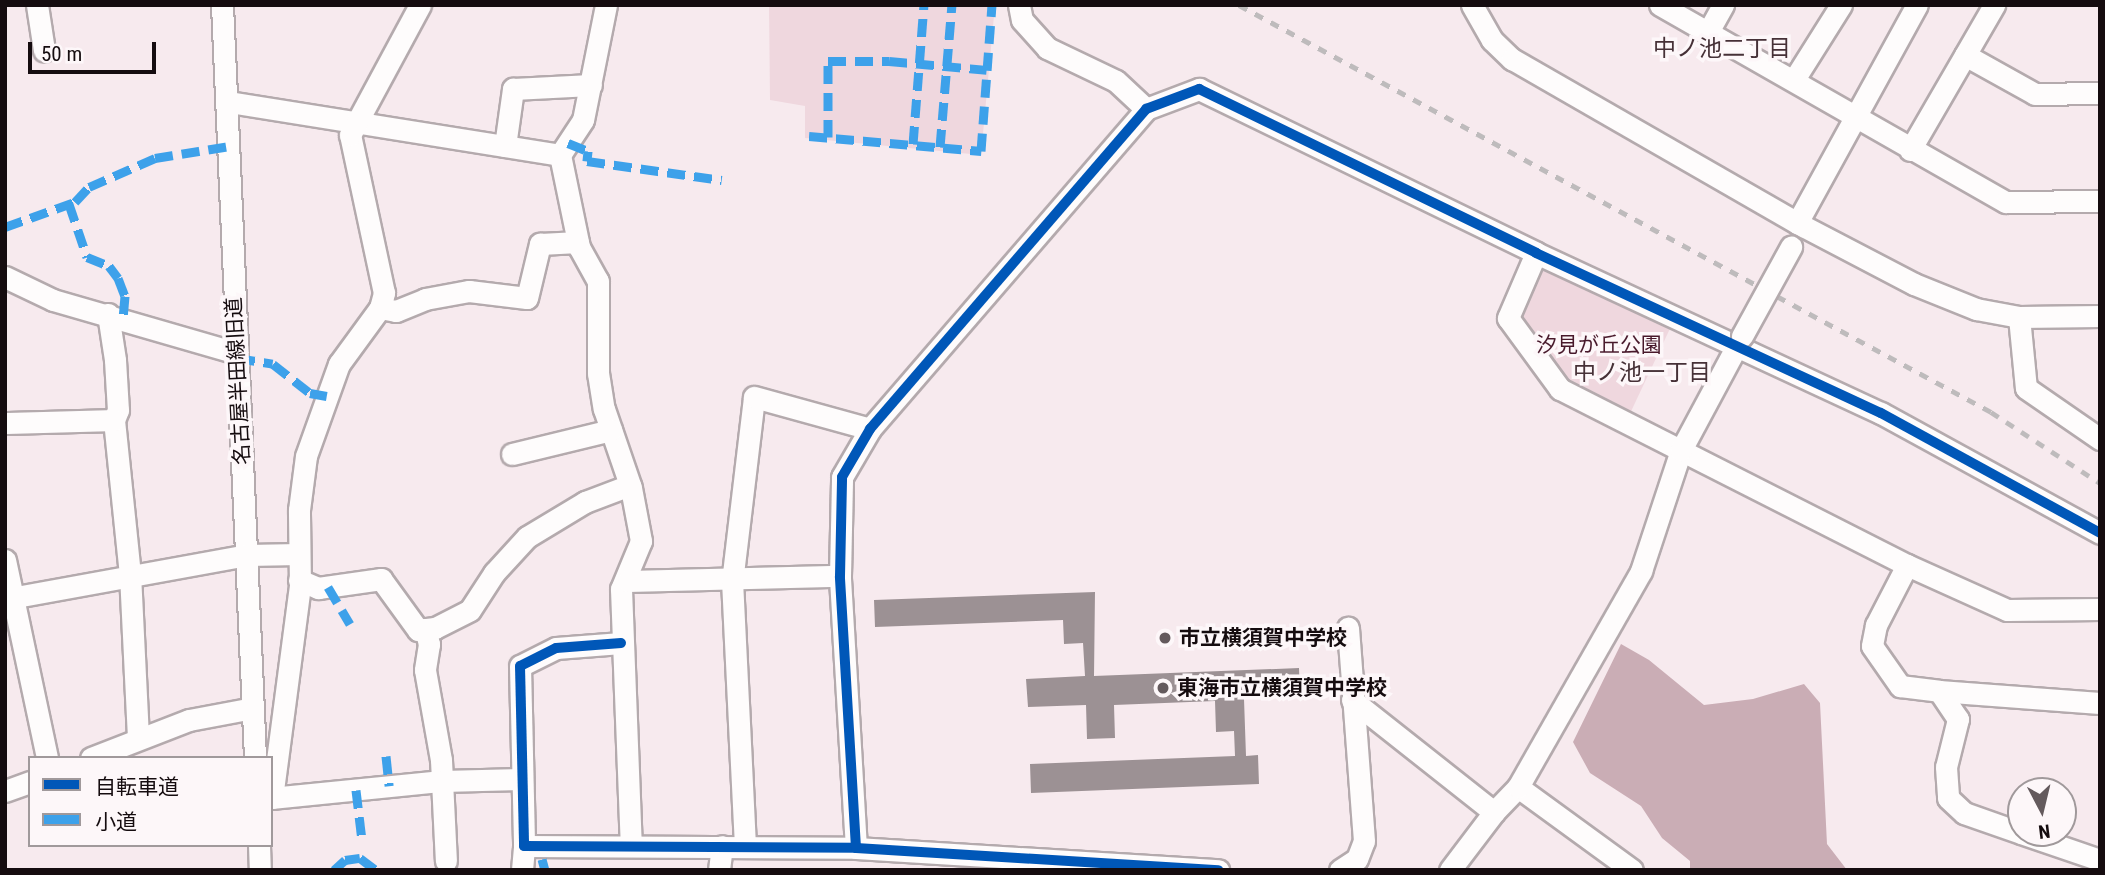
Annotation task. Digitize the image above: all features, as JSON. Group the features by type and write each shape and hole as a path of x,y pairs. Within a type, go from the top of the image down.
{"street":[{"path":"37,5 44,50"},
{"name":"名古屋半田線旧道","path":"222,5 229,102 255,756"},
{"path":"273,790 299,580 306,456 339,364 380,308 384,293 350,135 420,5"},
{"path":"606,5 583,120 561,155 578,242 598,281 598,373 611,430 630,485 641,541 628,581 621,589 621,643 631,761 631,845"},
{"path":"1019,5 1022,20 1047,48 1116,81 1146,110"},
{"path":"1472,5 1492,40 1512,59 1800,224 1914,284 1976,309 2019,317 2100,316"},
{"path":"1660,5 1796,78 1799,87 2006,202 2100,201"},
{"path":"1708,32 1724,5"},
{"path":"1796,78 1841,5"},
{"path":"1454,868 1494,811 1518,788 1641,571 1681,450 1791,247 1853,118 1917,5"},
{"path":"1910,150 1994,5"},
{"path":"1965,55 2035,94 2100,93"},
{"path":"505,146 513,89 591,85"},
{"path":"856,848 840,576 842,477 870,429 1146,110 1199,89 1536,253 1739,341 1881,414 2100,533"},
{"path":"229,102 561,155"},
{"path":"380,308 396,311 425,299 469,291 527,298 540,244 578,242"},
{"path":"1536,253 1508,317 1560,389 1907,565 2007,610 2100,609"},
{"path":"5,277 52,300 237,353"},
{"path":"108,314 115,360 118,410 114,420 130,574 138,739"},
{"path":"2019,317 2025,388 2100,439"},
{"path":"745,846 732,582 754,397 870,429"},
{"path":"5,423 114,420"},
{"path":"512,454 611,430"},
{"path":"299,580 318,589 381,579 404,615 418,630 451,623 470,610 494,573 527,537 585,502 630,485"},
{"path":"9,598 130,574 247,555 299,554"},
{"path":"5,560 9,598 47,756"},
{"path":"1907,565 1876,625 1872,646 1900,686 2100,703"},
{"path":"628,581 732,582 840,576"},
{"path":"1340,870 1357,859 1364,841 1348,628"},
{"path":"425,629 429,643 425,670 442,781 446,861"},
{"path":"522,870 524,846 520,666 556,649 621,643"},
{"path":"1939,691 1958,719 1946,767 1948,798 1964,813 2007,828"},
{"path":"1352,700 1494,811"},
{"path":"96,756 189,720 253,708"},
{"path":"273,798 442,781 521,779"},
{"path":"5,791 28,783"},
{"path":"1518,788 1632,870"},
{"path":"524,846 856,848 938,862 1218,870"},
{"path":"719,870 722,846"},
{"path":"259,847 260,870"},
{"path":"2062,847 2100,860"}],"green space":[{"path":"769,5 995,5 981,155 805,138 805,106 770,100"},
{"name":"汐見が丘公園","path":"1536,253 1675,318 1626,422 1560,389 1508,318"}],"shaded area":[{"path":"1621,644 1649,660 1704,705 1753,699 1804,684 1820,703 1827,844 1847,870 1690,870 1690,861 1662,838 1641,806 1590,773 1573,742"}],"building":[{"name":"東海市立横須賀中学校","path":"1095,592 1094,676 1299,668 1300,697 1244,699 1246,756 1258,755 1259,784 1031,793 1030,764 1235,756 1234,731 1216,732 1215,701 1114,705 1115,738 1087,739 1086,705 1028,707 1026,679 1085,676 1083,643 1064,644 1063,620 875,627 874,600"}],"railway":[{"path":"1239,5 1991,412 2100,483"}],"marked path":[{"path":"913,144 924,5"},
{"path":"940,147 952,5"},
{"path":"809,136 981,151 992,5"},
{"path":"828,137 828,61 889,61 987,70"},
{"path":"568,143 588,151 587,161 722,180"},
{"path":"5,227 75,202 89,187 155,158 230,146"},
{"path":"69,204 87,257 109,266 118,278 125,296 123,319"},
{"path":"237,358 273,364 310,393 327,396"},
{"path":"328,587 350,624"},
{"path":"386,756 389,786"},
{"path":"356,790 362,840"},
{"path":"334,870 345,860 360,858 376,870"},
{"path":"542,859 545,870"}],"cycle path":[{"path":"856,848 840,576 842,477 870,429 1146,109 1199,89 1536,253 1881,413 2100,533"},
{"path":"621,643 556,648 520,666 524,846 856,848 1218,870"}],"place":[{"name":"市立横須賀中学校","path":"1165,638"},
{"name":"東海市立横須賀中学校","path":"1163,688"}],"district":[{"name":"中ノ池二丁目","path":"1722,49"},
{"name":"中ノ池一丁目","path":"1642,373"}]}
